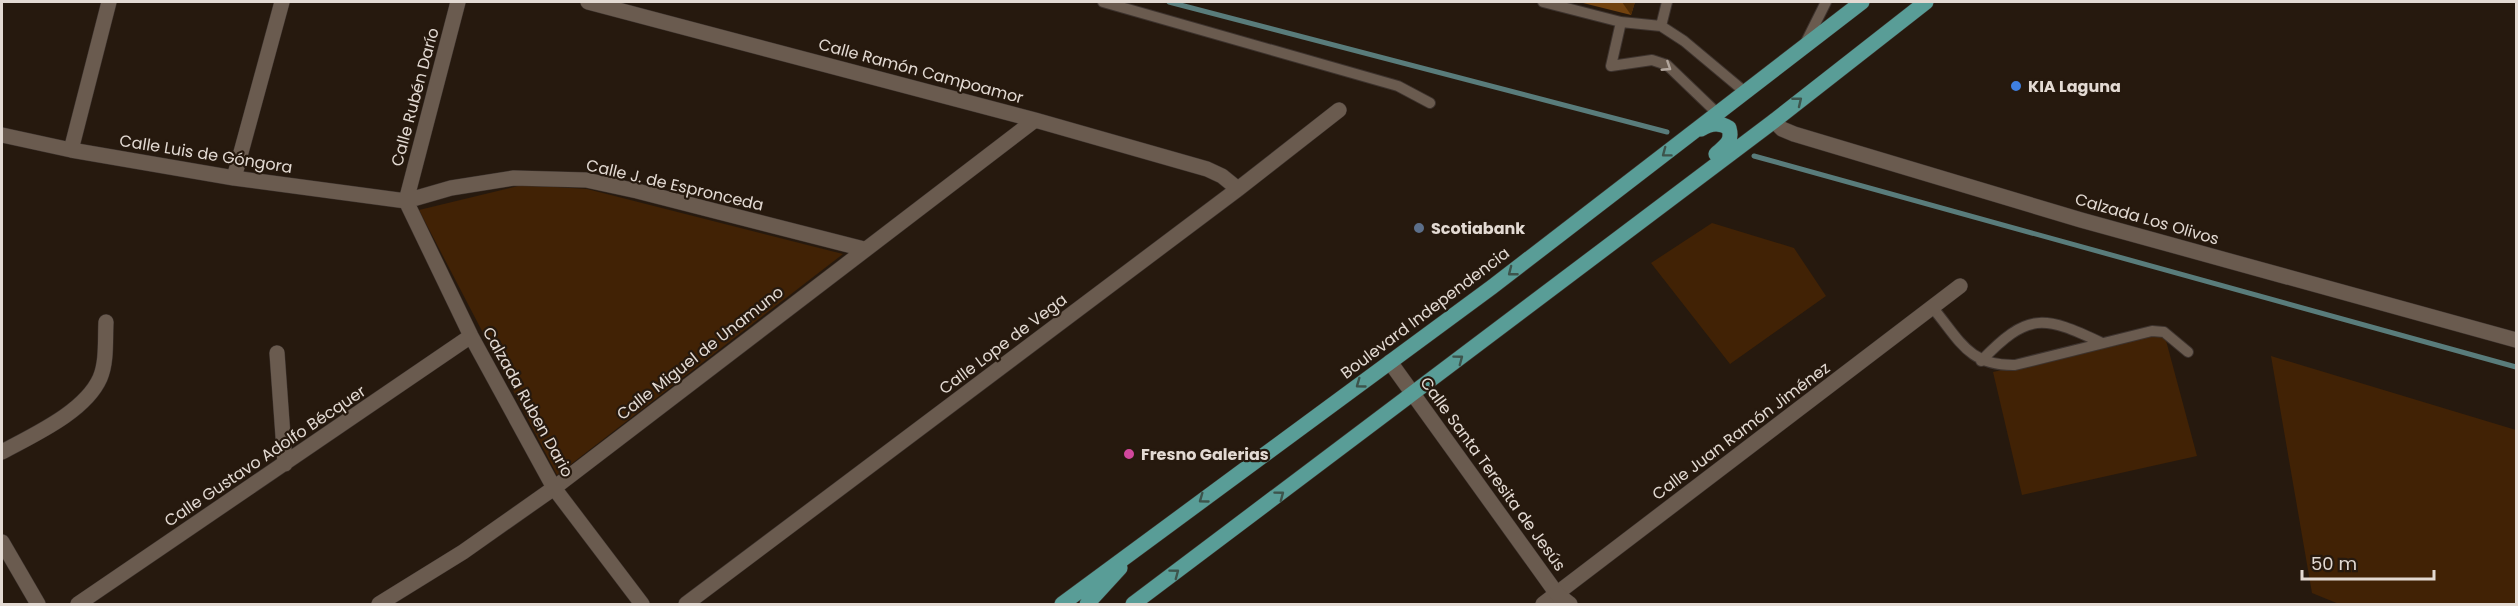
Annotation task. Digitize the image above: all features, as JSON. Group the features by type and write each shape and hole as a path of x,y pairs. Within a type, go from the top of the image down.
{"main road":[{"name":"Boulevard Independencia","path":"1062,604 1390,362 1692,134 1716,113 1862,2"},
{"path":"1133,604 1413,395 1926,2"},
{"path":"1630,229 1660,200 1729,143 1731,135 1729,128 1714,124 1707,125 1692,134"},
{"path":"1087,604 1112,579 1133,551"}],"street":[{"path":"71,150 109,2"},
{"path":"234,178 282,2"},
{"name":"Calle Rubén Darío","path":"406,201 458,2"},
{"name":"Calle Ramón Campoamor","path":"588,2 1035,120 1207,169 1222,176 1238,189"},
{"name":"Calle Lope de Vega","path":"686,604 1238,189 1339,110"},
{"name":"Calle Miguel de Unamuno","path":"379,604 463,552 554,488 1035,120"},
{"name":"Calzada Los Olivos","path":"1774,120 1782,129 1794,134 2081,220 2517,340"},
{"name":"Calle Luis de Góngora","path":"2,135 71,150 234,178 406,201"},
{"name":"Calle J. de Espronceda","path":"406,201 451,188 514,178 586,180 638,191 864,249"},
{"name":"Calzada Ruben Dario","path":"406,201 471,336 554,488 642,604"},
{"name":"Calle Juan Ramón Jiménez","path":"1543,604 1960,286"},
{"path":"2,452 80,404 93,390 101,376 106,322"},
{"name":"Calle Gustavo Adolfo Bécquer","path":"78,604 471,336"},
{"path":"277,354 285,464"},
{"name":"Calle Santa Teresita de Jesús","path":"1390,362 1557,594 1570,604"},
{"path":"2,542 38,604"}],"lane":[{"path":"1103,2 1398,86 1431,103"},
{"path":"1543,2 1621,22 1661,26 1684,41 1745,92"},
{"path":"1661,26 1667,2"},
{"path":"1803,47 1826,2"},
{"path":"1621,22 1611,66 1652,60 1667,65 1716,113"},
{"path":"1932,307 1966,349 1981,361 1995,366 2016,365 2140,333 2159,331 2167,334 2188,352"},
{"path":"1981,361 2006,335 2045,321 2065,326 2102,343"}],"shaded area":[{"path":"522,185 587,189 843,254 557,475 419,210"},
{"path":"1712,223 1794,248 1826,296 1730,364 1651,263"},
{"path":"2164,333 2197,456 2022,495 1993,372"},
{"path":"2271,356 2516,430 2516,604 2339,604 2312,593"}],"waterway":[{"path":"1169,2 1667,132"},
{"path":"1754,156 2516,367"}],"place":[{"name":"KIA Laguna","path":"2016,86"},
{"name":"Scotiabank","path":"1419,228"},
{"name":"Fresno Galerias","path":"1129,454"}]}
